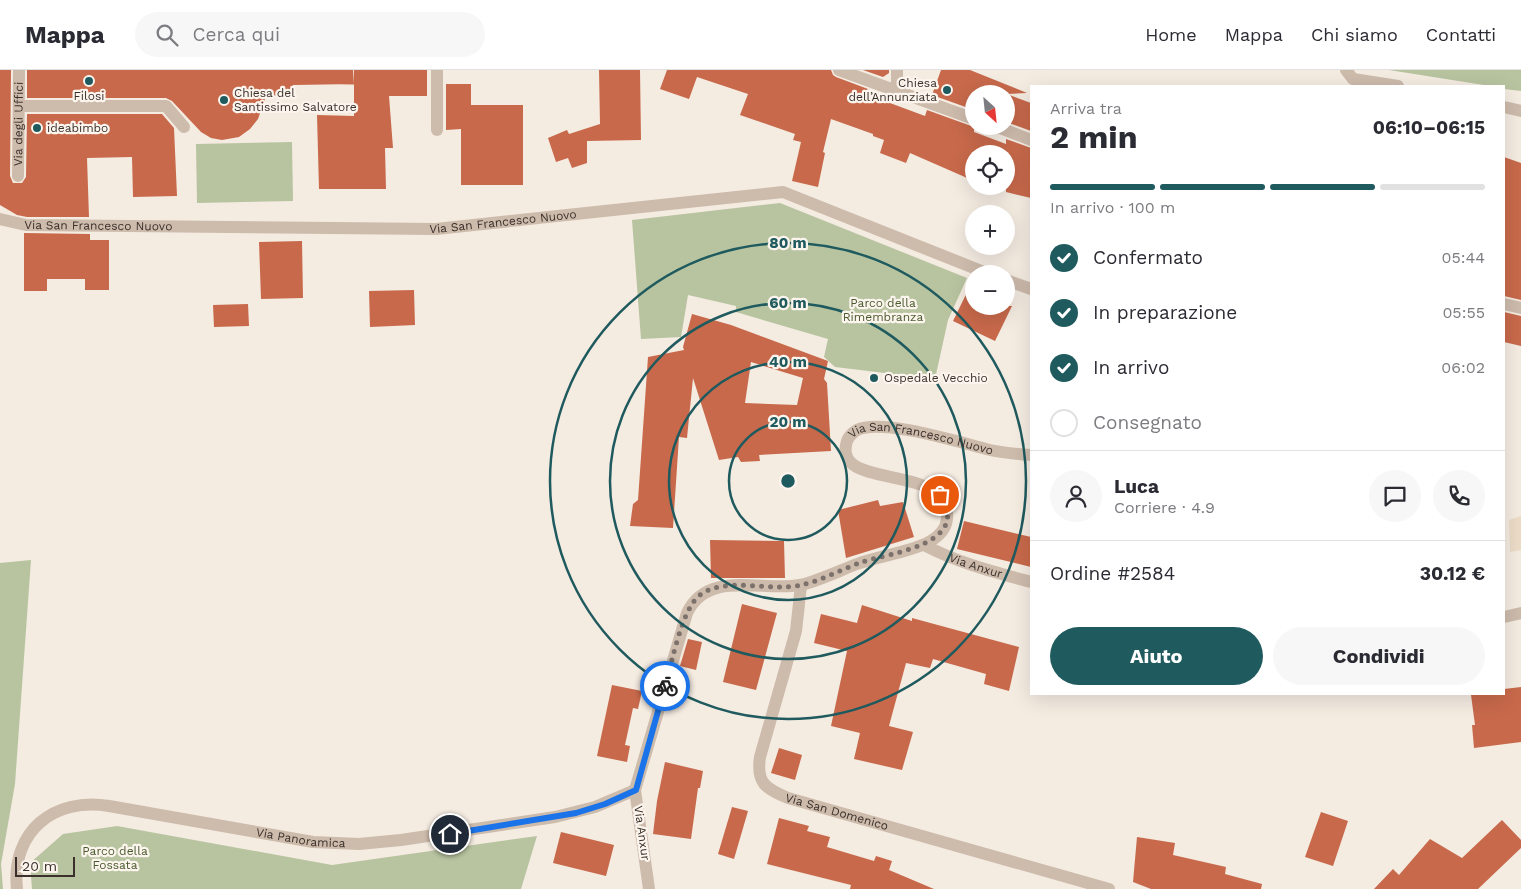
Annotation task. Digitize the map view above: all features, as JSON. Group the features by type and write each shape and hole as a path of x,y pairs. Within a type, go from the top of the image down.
{"street":[{"name":"Via degli Uffici","path":"18,176 19,70"},
{"path":"437,70 438,130"},
{"path":"839,70 965,116"},
{"path":"897,91 898,70"},
{"path":"1346,70 1353,79 1392,85"},
{"path":"18,106 166,106 184,127"},
{"path":"1505,107 1521,111"},
{"path":"1015,134 1030,140"},
{"name":"Via San Francesco Nuovo","path":"0,219 26,225 436,229 783,192 966,265"},
{"path":"1015,283 1030,288"},
{"path":"1505,304 1521,308"},
{"name":"Via San Francesco Nuovo","path":"924,545 937,537 945,526 947,514 943,500 934,491 926,487 857,469 852,464 846,445 852,434 868,428 891,428 992,450 1030,455"},
{"name":"Via Anxur","path":"650,889 636,790 687,612 694,600 701,594 716,587 800,585 864,562 924,545 963,563 1030,582"},
{"name":"Via San Domenico","path":"800,585 796,631 760,757 759,773 764,784 788,798 1068,884 1109,889"},
{"path":"1505,617 1521,613"},
{"name":"Via Panoramica","path":"17,889 17,861 30,834 44,819 66,807 79,804 109,806 312,842 359,844 410,839 555,817 595,807 636,790"}],"green space":[{"path":"1389,70 1521,70 1521,91 1505,89 1505,85 1484,85"},
{"path":"292,142 293,201 197,203 196,144"},
{"name":"Parco della Rimembranza","path":"780,203 965,277 965,282 948,320 935,379 835,367 824,357 828,339 736,312 736,306 688,295 681,337 641,339 632,220"},
{"path":"31,560 15,784 1,864 3,889 0,889 0,563"},
{"name":"Parco della Fossata","path":"117,826 332,865 537,836 521,889 32,889 30,863 63,834"}],"shaded area":[{"path":"1521,516 1521,550 1510,552 1509,520"}],"building":[{"path":"0,70 11,70 10,176 13,183 22,183 26,177 27,114 162,114 174,128 177,196 133,197 132,157 87,158 89,217 27,217 17,215 0,205"},
{"path":"27,70 353,70 354,84 293,85 290,96 266,96 258,119 250,129 239,137 222,140 211,138 201,132 172,101 166,98 27,98"},
{"path":"354,70 427,70 427,96 389,96 393,148 385,148 386,189 319,189 317,115 354,116"},
{"path":"599,70 640,70 641,140 587,141 587,163 572,168 568,158 556,162 548,138 567,130 569,134 600,124"},
{"path":"667,70 831,70 836,77 868,89 863,93 925,116 927,110 965,124 965,135 982,135 1006,144 1006,139 1030,148 1030,198 1015,194 1015,145 965,145 965,177 910,153 906,163 880,153 884,140 873,136 873,134 831,119 823,152 825,153 818,187 792,181 801,142 793,140 795,134 740,115 748,94 697,77 689,99 660,89"},
{"path":"863,70 889,70 889,73 883,77"},
{"path":"941,70 970,70 1007,85 965,85 965,107 932,95"},
{"path":"446,84 471,84 471,105 523,105 523,185 461,185 461,129 446,130"},
{"path":"1015,88 1027,93 1015,94"},
{"path":"1015,97 1030,103 1030,131 1015,125"},
{"path":"1505,157 1521,163 1521,300 1505,296"},
{"path":"24,233 90,234 90,240 109,240 109,290 85,290 85,279 47,279 47,291 24,291"},
{"path":"302,241 303,298 261,299 259,242"},
{"path":"414,290 415,325 370,327 369,291"},
{"path":"965,296 965,315 1008,315 995,341 953,321"},
{"path":"248,304 249,326 214,327 213,305"},
{"path":"1505,312 1521,316 1521,346 1505,342"},
{"path":"692,314 731,325 828,361 824,379 827,383 831,451 759,455 760,461 741,462 738,457 719,460 693,378 687,438 679,437 673,528 630,526 633,504 638,500 648,357 684,350 683,347","holes":["751,362 803,378 797,405 745,403"]},
{"path":"878,500 880,506 903,502 914,537 846,558 838,510"},
{"path":"964,521 1030,537 1030,567 957,549"},
{"path":"710,540 784,541 785,578 711,578"},
{"path":"742,604 777,613 756,690 723,682"},
{"path":"862,605 912,621 912,618 1019,647 1009,691 984,684 986,674 933,659 930,668 906,663 889,726 913,732 902,770 854,759 860,733 831,726 847,651 814,643 821,614 857,623"},
{"path":"688,639 702,642 696,670 680,666"},
{"path":"612,685 642,691 638,709 633,708 625,745 630,746 627,762 597,756"},
{"path":"1521,687 1521,742 1474,748 1472,725 1475,725 1471,695 1505,695 1505,689"},
{"path":"779,748 802,755 795,780 771,773"},
{"path":"665,762 703,771 700,788 698,788 691,839 653,834"},
{"path":"732,807 748,811 734,859 718,854"},
{"path":"1321,812 1348,821 1333,866 1305,857"},
{"path":"779,818 809,826 807,831 830,837 827,847 874,861 876,856 892,861 889,870 934,889 850,889 851,885 767,864"},
{"path":"1502,820 1521,840 1521,848 1478,889 1374,889 1393,869 1399,875 1430,839 1462,858"},
{"path":"561,832 614,845 606,876 553,863"},
{"path":"1137,837 1175,843 1173,855 1226,867 1225,874 1262,884 1261,889 1151,889 1133,882"}],"way so far":[{"path":"665,686 687,612 694,600 701,594 721,586 800,585 864,562 924,545 937,537 945,526 947,514 940,495"}],"place":[{"name":"Filosi","path":"89,81"},
{"name":"Chiesa dell’Annunziata","path":"947,90"},
{"name":"Chiesa del Santissimo Salvatore","path":"224,100"},
{"name":"ideabimbo","path":"37,128"},
{"name":"Ospedale Vecchio","path":"874,378"}],"route":[{"path":"450,834 576,813 605,804 636,790 665,686"}]}
